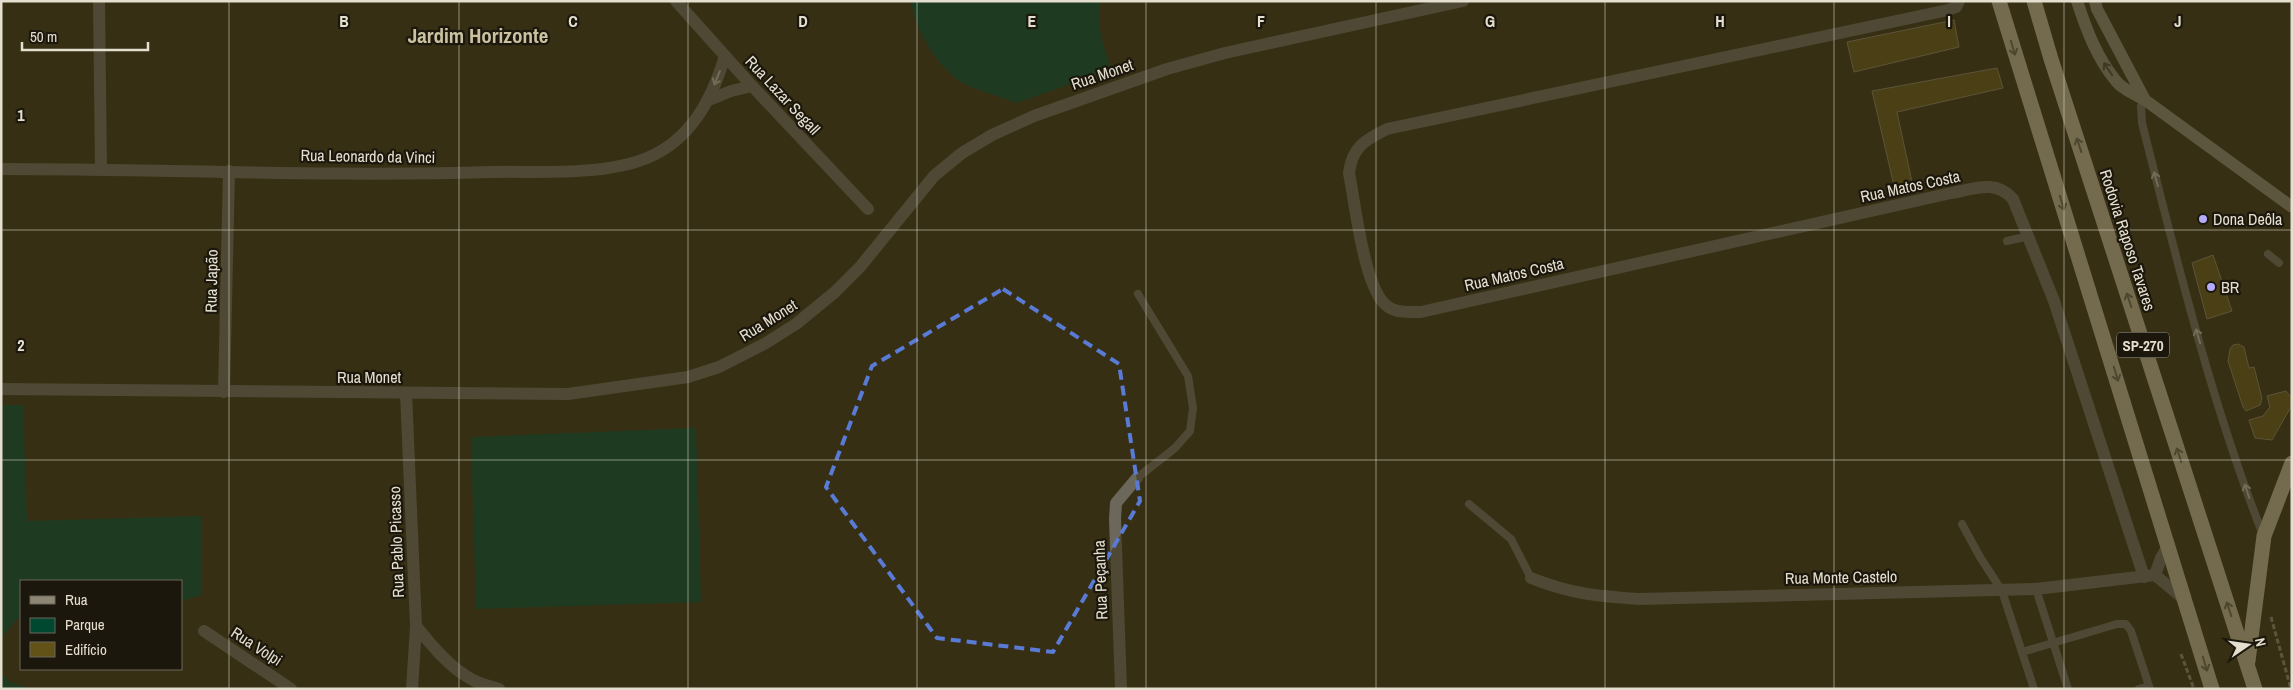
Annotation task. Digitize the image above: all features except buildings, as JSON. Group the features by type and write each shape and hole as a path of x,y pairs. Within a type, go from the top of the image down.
{"highway":[{"name":"SP-270","path":"1999,1 2169,545 2212,689"},
{"name":"Rodovia Raposo Tavares","path":"2034,1 2255,689"},
{"path":"2247,665 2264,536 2285,496 2292,463"}],"main road":[{"path":"2076,1 2097,53 2116,81 2292,207"},
{"path":"2095,1 2097,9 2145,100"}],"street":[{"path":"98,1 101,169"},
{"name":"Rua Lazar Segall","path":"676,1 752,86 868,209"},
{"name":"Rua Monet","path":"1,389 568,394 659,383 688,377 719,367 766,344 796,324 836,292 860,267 934,176 962,153 992,136 1034,116 1167,69 1225,53 1464,1"},
{"name":"Rua Matos Costa","path":"1958,1 1956,6 1948,10 1387,129 1360,146 1350,158 1349,173 1369,275 1375,292 1387,306 1401,312 1421,312 1951,193 1988,186 2000,188 2013,200 2029,236 2150,576"},
{"name":"Rua Leonardo da Vinci","path":"1,169 419,174 592,169 625,164 648,158 670,145 695,122 709,100 725,56"},
{"path":"709,100 731,91 752,86"},
{"name":"Rua Japão","path":"224,392 229,171"},
{"name":"Rua Pablo Picasso","path":"406,393 416,626 412,689"},
{"name":"Rua Peçanha","path":"1121,689 1114,520 1116,503 1137,478"},
{"path":"2169,545 2150,576 2185,600"},
{"name":"Rua Monte Castelo","path":"1531,578 1560,589 1586,595 1639,600 2036,589 2150,576"},
{"path":"416,626 440,655 458,670 473,680 499,689"},
{"name":"Rua Volpi","path":"204,631 291,689"}],"lane":[{"path":"2145,100 2141,106 2142,123 2187,297 2233,449 2264,536"},
{"path":"2007,242 2029,236"},
{"path":"2268,254 2280,263"},
{"path":"1137,478 1175,448 1190,431 1194,408 1188,376 1138,294"},
{"path":"1469,504 1511,539 1531,578"},
{"path":"1962,524 1980,557 2002,590 2034,689"},
{"path":"2036,589 2068,689"},
{"path":"2022,652 2117,624 2126,624 2131,631 2149,687 2139,689"}],"path":[{"path":"2270,614 2291,689"},
{"path":"2181,654 2194,689"}],"highlighted area":[{"path":"1003,289 1119,364 1140,501 1053,652 937,638 826,487 872,366"}],"green space":[{"path":"911,1 1101,1 1099,9 1100,27 1103,45 1111,70 1016,103 966,85 952,75 928,46 917,24"},
{"path":"1,405 23,405 27,521 202,516 202,595 182,601 182,580 20,580 20,616 1,638"},
{"path":"696,428 701,602 476,609 471,437"},
{"path":"1,673 10,682 32,689 1,689"}],"place":[{"name":"Dona Deôla","path":"2203,219"},
{"name":"BR","path":"2211,287"}],"district":[{"name":"Jardim Horizonte","path":"478,35"}]}
